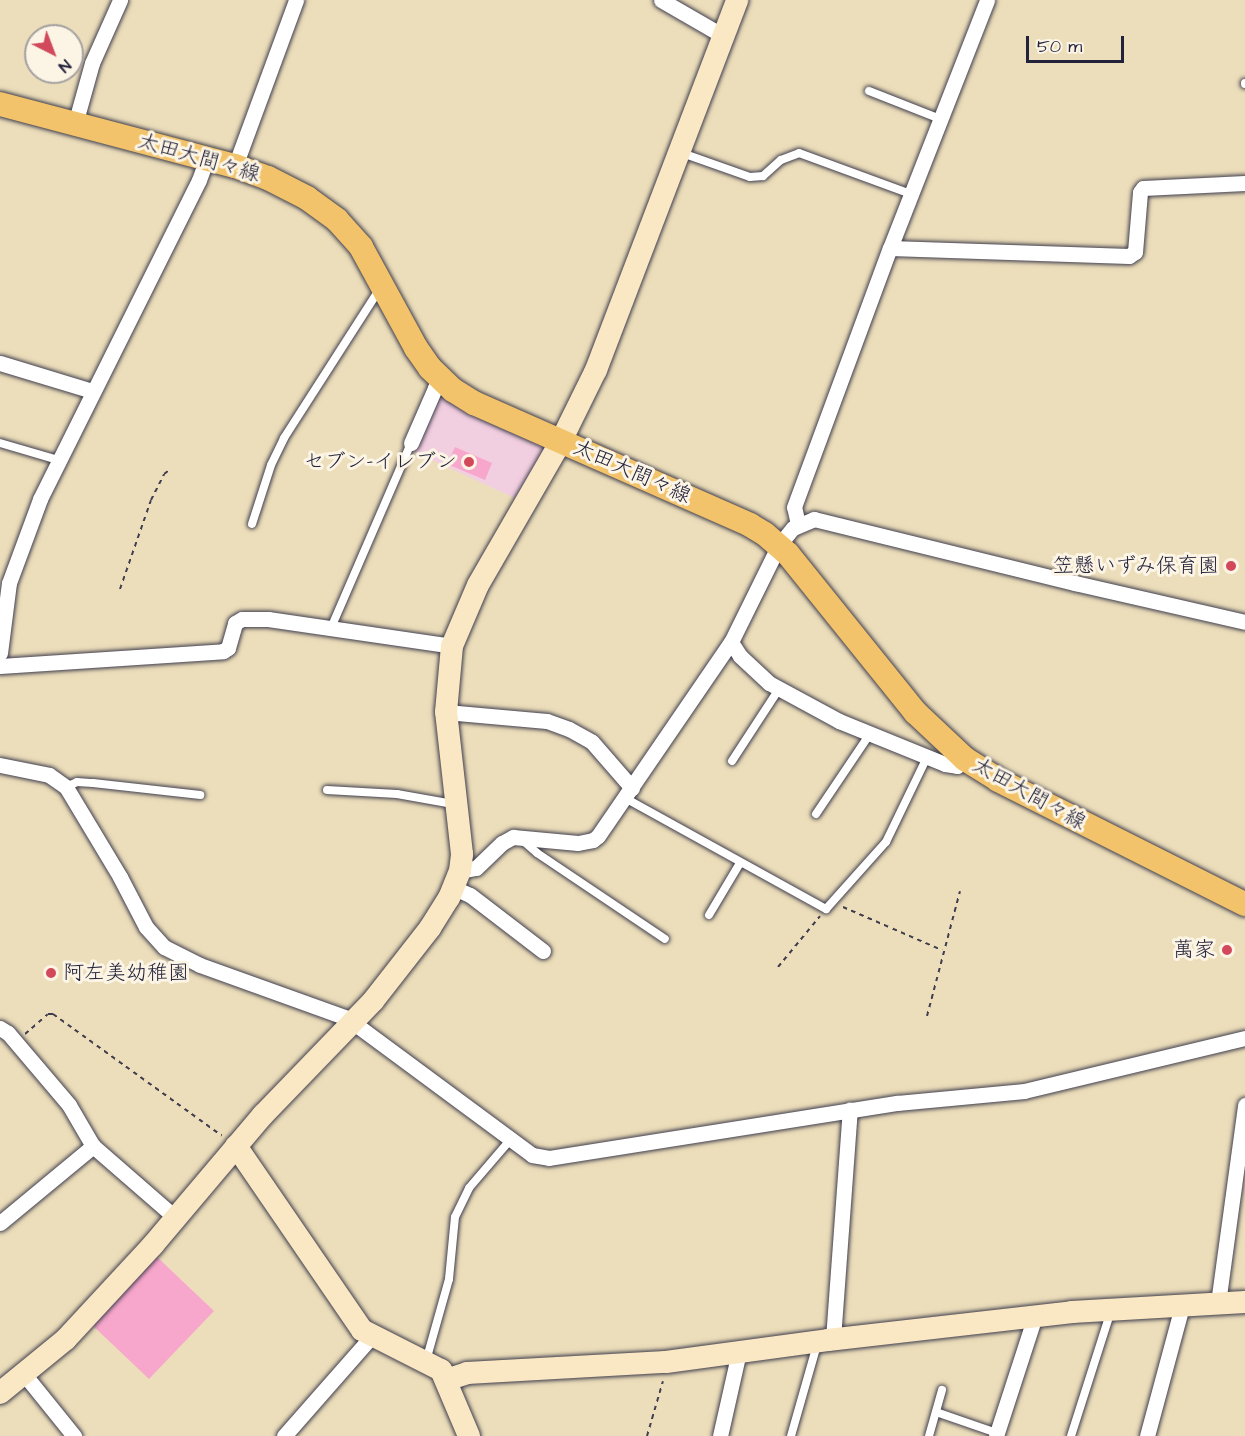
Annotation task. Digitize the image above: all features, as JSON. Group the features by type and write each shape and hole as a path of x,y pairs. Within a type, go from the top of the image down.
{"main road":[{"name":"太田大間々線","path":"0,104 235,166 268,178 322,208 361,247 420,353 442,380 463,397 750,525 788,554 915,712 965,759 1008,786 1245,904"}],"street":[{"path":"75,124 92,63 120,0"},
{"path":"235,166 296,0"},
{"path":"661,0 725,37"},
{"path":"0,1393 66,1339 177,1219 232,1143 353,1022 405,962 441,912 457,879 461,836 446,711 452,646 478,585 561,441 596,370 725,37 737,0"},
{"path":"798,524 794,507 890,248 987,0"},
{"path":"1,637 9,583 16,560 58,460 199,180 207,158"},
{"path":"890,248 1129,256 1135,252 1140,192 1143,188 1245,183"},
{"path":"0,363 92,391"},
{"path":"411,443 435,388 442,380"},
{"path":"457,879 476,868 506,840 520,837 578,843 593,840 628,793 731,642 778,545 798,524 814,519 1245,622"},
{"path":"0,666 223,651 228,648 235,623 242,619 331,628 452,646"},
{"path":"731,642 740,656 769,683 869,735 953,766 957,766 965,759"},
{"path":"446,711 547,722 569,729 592,742 628,793"},
{"path":"0,765 49,775 66,787 120,877 146,927 164,947 190,961 338,1014 353,1022 532,1155 549,1158 850,1110 1024,1091 1245,1038"},
{"path":"457,879 470,895 543,951"},
{"path":"0,1028 8,1033 69,1105 93,1146 177,1219"},
{"path":"1218,1303 1245,1105"},
{"path":"825,1340 850,1110"},
{"path":"232,1143 352,1317 371,1337 441,1370 469,1436"},
{"path":"0,1223 93,1146"},
{"path":"446,1380 467,1373 666,1362 825,1340 1035,1316 1245,1302"},
{"path":"1147,1436 1182,1306"},
{"path":"997,1434 1035,1316"},
{"path":"284,1436 371,1337"},
{"path":"720,1436 739,1352"},
{"path":"24,1374 74,1436"}],"lane":[{"path":"869,91 940,119"},
{"path":"680,152 750,177 763,176 781,160 799,153 911,194"},
{"path":"252,524 271,465 284,438 383,287"},
{"path":"0,443 58,460"},
{"path":"331,628 411,443"},
{"path":"732,761 779,688"},
{"path":"816,814 869,735"},
{"path":"628,793 740,863 826,909 886,842 927,758"},
{"path":"66,787 77,782 200,795"},
{"path":"327,790 397,795 458,804"},
{"path":"520,837 537,854 665,939"},
{"path":"708,915 740,863"},
{"path":"426,1361 449,1279 455,1217 469,1188 511,1139"},
{"path":"1071,1436 1112,1310"},
{"path":"791,1436 825,1340"},
{"path":"929,1436 942,1390"},
{"path":"936,1412 997,1434"}],"path":[{"path":"120,589 151,500 164,474 168,471"},
{"path":"927,1017 960,891"},
{"path":"832,903 943,951"},
{"path":"778,967 826,909"},
{"path":"20,1036 48,1014 53,1014 232,1143"},
{"path":"647,1436 666,1362"}],"shaded area":[{"path":"446,394 542,441 545,448 517,499 414,452 438,397"}],"building":[{"path":"455,447 492,463 485,480 447,464"},
{"path":"155,1255 214,1311 149,1379 90,1323"}],"place":[{"name":"セブン-イレブン","path":"469,462"},
{"name":"笠懸いずみ保育園","path":"1231,566"},
{"name":"萬家","path":"1227,950"},
{"name":"阿左美幼稚園","path":"51,973"}]}
